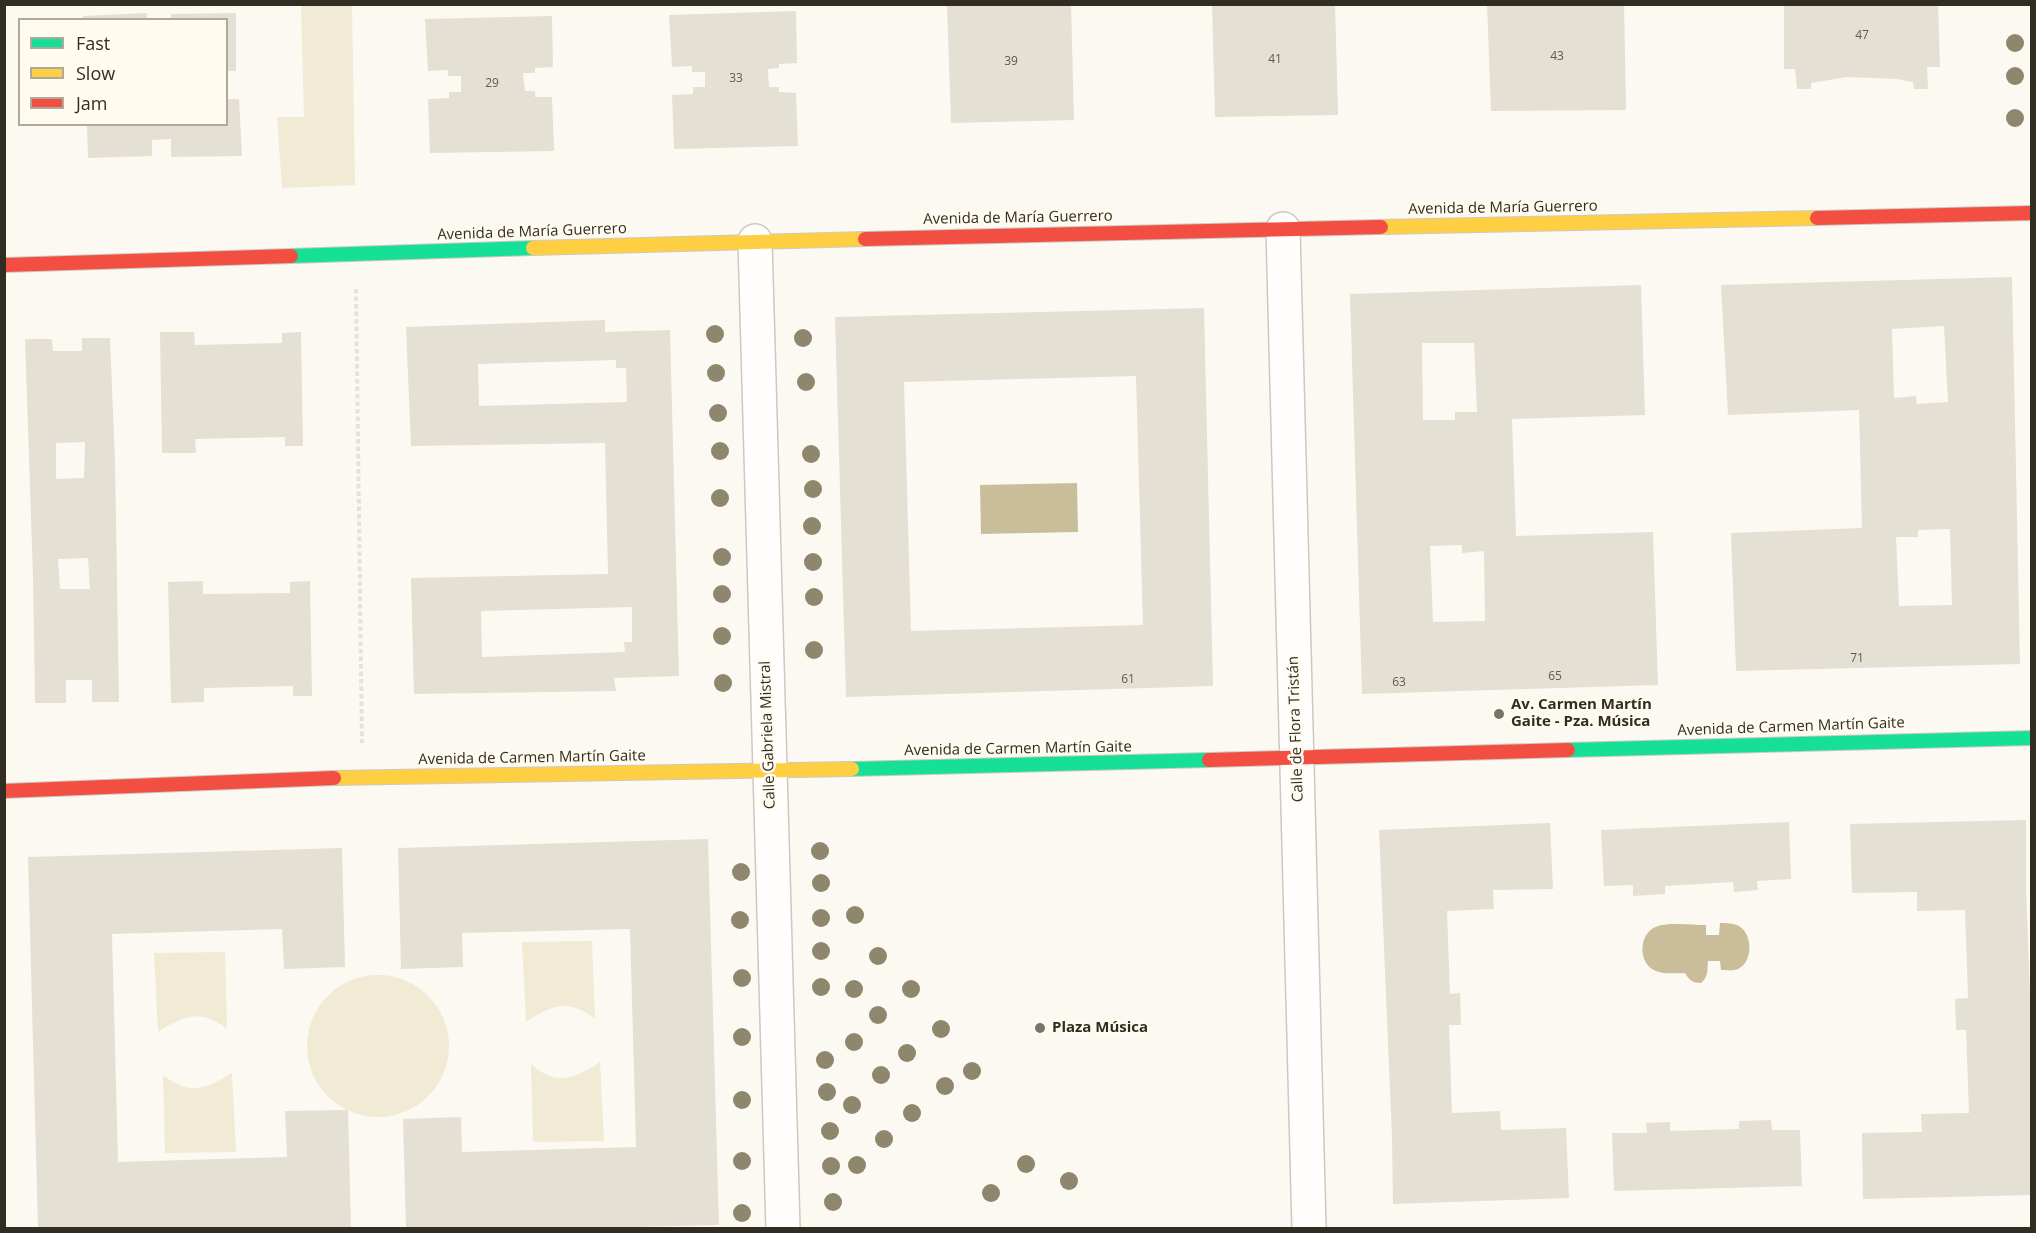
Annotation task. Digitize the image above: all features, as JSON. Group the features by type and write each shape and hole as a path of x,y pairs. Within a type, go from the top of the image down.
{"street":[{"name":"Avenida de María Guerrero","path":"4,265 755,241 2031,213"},
{"name":"Calle de Flora Tristán","path":"1283,229 1309,1228"},
{"name":"Calle Gabriela Mistral","path":"755,241 783,1228"},
{"name":"Avenida de Carmen Martín Gaite","path":"4,790 362,777 770,771 1297,759 1500,751 2031,738"}],"path":[{"path":"356,255 362,777"}],"shaded area":[{"path":"301,5 352,5 355,185 282,188 277,117 304,117"},
{"path":"1077,483 1078,532 981,534 980,485"},
{"path":"1720,923 1739,926 1747,936 1748,957 1741,967 1721,970 1720,961 1708,961 1705,978 1698,983 1688,978 1685,973 1656,971 1644,959 1644,939 1647,933 1658,926 1706,925 1706,935 1719,935"},
{"path":"592,941 595,1019 576,1008 560,1006 544,1011 526,1022 522,942"},
{"path":"225,952 227,1029 208,1018 192,1017 184,1018 158,1032 154,953"},
{"path":"378,975 405,980 428,996 444,1019 449,1046 444,1073 428,1096 405,1112 378,1117 351,1112 328,1096 312,1073 307,1046 312,1019 328,996 351,980"},
{"path":"600,1062 604,1141 533,1142 531,1064 549,1076 566,1078 582,1073"},
{"path":"232,1073 236,1152 165,1153 163,1075 181,1086 198,1088 214,1083"}],"building":[{"path":"947,4 1071,4 1074,120 951,123"},
{"path":"1212,4 1335,4 1338,115 1215,117"},
{"path":"1487,4 1624,4 1626,110 1491,111"},
{"path":"1784,4 1938,4 1940,67 1927,67 1928,89 1914,89 1913,82 1897,79 1847,77 1811,83 1811,89 1797,89 1795,69 1784,69"},
{"path":"796,11 797,63 779,64 779,68 768,69 769,87 779,87 779,92 796,93 798,146 674,149 672,95 693,94 693,87 705,87 705,72 692,72 692,66 672,67 669,15"},
{"path":"147,13 147,18 83,18 83,16"},
{"path":"236,13 236,71 228,71 228,18 171,18 171,14"},
{"path":"552,16 553,67 535,68 535,73 523,73 525,91 535,91 535,97 552,97 554,151 430,153 428,99 449,98 449,92 461,92 461,76 448,76 448,70 428,71 425,19"},
{"path":"228,99 239,99 242,156 171,157 171,139 152,140 152,156 88,158 87,126 228,126"},
{"path":"2012,277 2020,664 1736,671 1731,533 1862,528 1859,410 1728,415 1721,285","holes":["1944,326 1948,402 1917,404 1916,396 1894,398 1892,329","1950,529 1952,605 1899,606 1896,537 1918,537 1918,530"]},
{"path":"1641,285 1645,415 1512,419 1516,536 1653,532 1658,685 1362,694 1350,294","holes":["1422,343 1474,343 1477,412 1455,412 1455,420 1423,420","1462,545 1462,553 1484,551 1485,621 1433,622 1430,546"]},
{"path":"1204,308 1213,686 846,697 835,317","holes":["1136,376 1143,625 911,631 904,382"]},
{"path":"605,320 605,332 670,330 679,676 614,678 616,691 414,694 411,578 608,574 605,443 411,446 406,327","holes":["616,360 616,368 626,368 627,402 479,406 478,364","632,607 632,642 624,642 625,652 482,657 481,611"]},
{"path":"160,332 194,332 195,345 282,343 282,333 301,332 303,446 285,446 285,437 195,439 196,453 162,453"},
{"path":"82,338 110,338 115,461 119,702 92,702 92,680 66,680 66,703 35,703 25,339 52,339 53,351 82,351","holes":["85,442 84,478 56,479 56,443","88,558 90,589 60,589 58,559"]},
{"path":"203,581 203,594 290,593 290,582 310,581 312,696 293,696 293,686 204,688 204,702 171,703 168,582"},
{"path":"2026,820 2032,1049 2032,1195 1863,1199 1862,1133 1922,1132 1921,1114 1969,1113 1966,1030 1956,1030 1955,999 1968,998 1965,910 1917,911 1917,892 1852,893 1850,824"},
{"path":"1789,822 1791,879 1757,881 1758,890 1734,892 1733,882 1665,886 1665,894 1633,896 1633,885 1604,886 1601,830"},
{"path":"1550,823 1553,889 1493,890 1494,909 1447,911 1450,994 1460,993 1461,1025 1449,1025 1452,1113 1500,1111 1501,1130 1566,1128 1569,1198 1393,1204 1379,830"},
{"path":"708,839 719,1225 594,1228 406,1228 403,1119 461,1117 462,1152 636,1147 630,929 462,933 463,967 401,969 398,848"},
{"path":"342,848 345,967 284,969 282,929 112,934 118,1162 287,1157 285,1111 348,1110 351,1228 38,1228 28,857"},
{"path":"1771,1120 1772,1130 1800,1130 1802,1186 1614,1191 1612,1133 1647,1133 1646,1123 1670,1122 1670,1131 1739,1129 1739,1121"}],"traffic: fast":[{"path":"291,256 533,248"},
{"path":"1568,750 2032,738"},
{"path":"852,769 1209,760"}],"traffic: slow":[{"path":"1381,227 1817,218"},
{"path":"533,248 865,239"},
{"path":"334,778 852,769"}],"traffic: jam":[{"path":"1817,218 2032,213"},
{"path":"865,239 1381,227"},
{"path":"4,265 291,256"},
{"path":"1209,760 1568,750"},
{"path":"4,791 334,778"}],"place":[{"name":"Av. Carmen Martín Gaite - Pza. Música","path":"1499,714"},
{"name":"Plaza Música","path":"1040,1028"}]}
